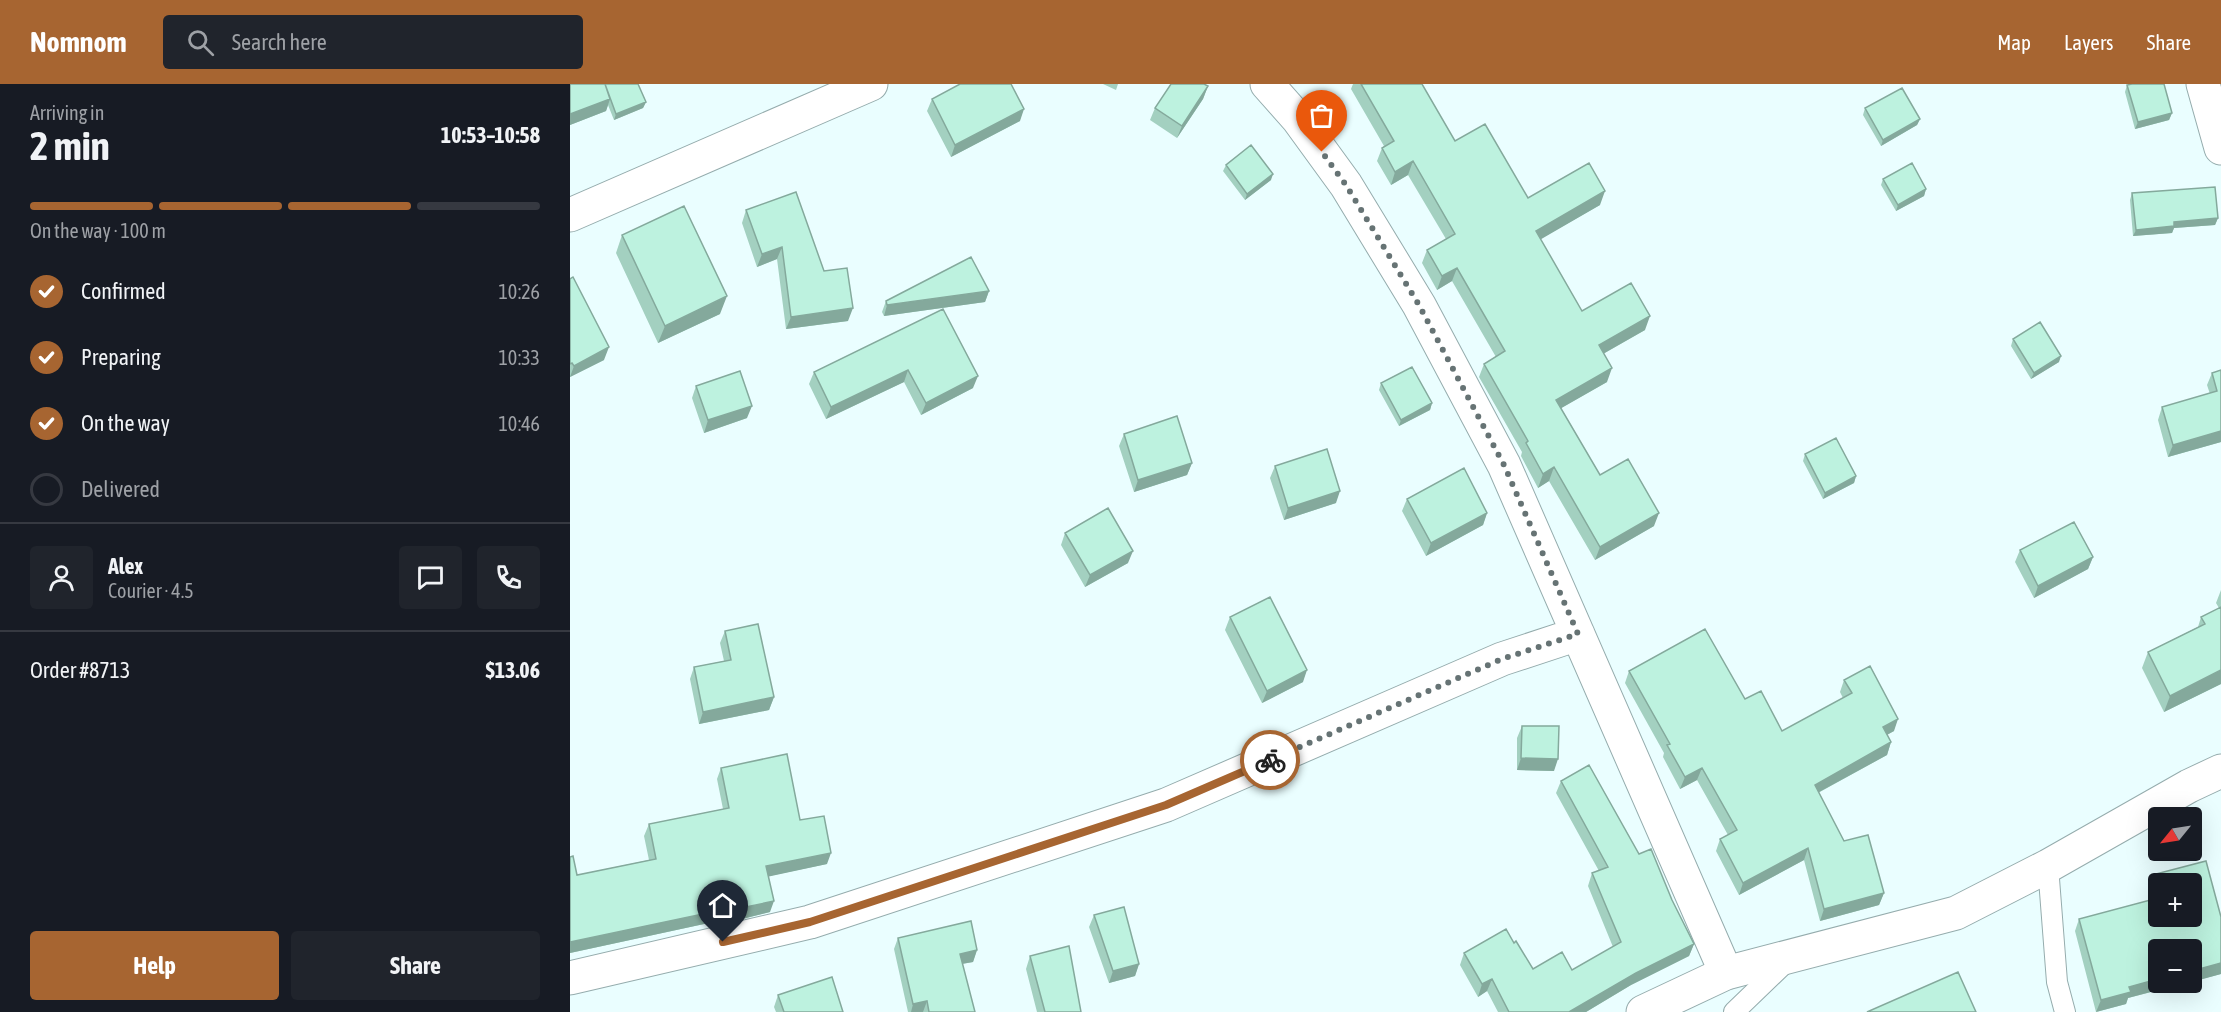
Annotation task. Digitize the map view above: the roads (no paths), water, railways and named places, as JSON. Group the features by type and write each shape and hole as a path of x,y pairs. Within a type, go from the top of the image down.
{"street":[{"path":"570,215 871,84"},
{"path":"1267,84 1298,119 1346,185 1419,305 1504,465 1726,973"},
{"path":"2203,84 2221,148"},
{"path":"570,978 810,922 1166,805 1502,659 1578,634"},
{"path":"1643,1012 1726,973 1956,913 2048,866 2189,786 2221,771"}],"lane":[{"path":"2048,866 2057,982 2065,1012"},
{"path":"1734,1012 1794,956"}]}
